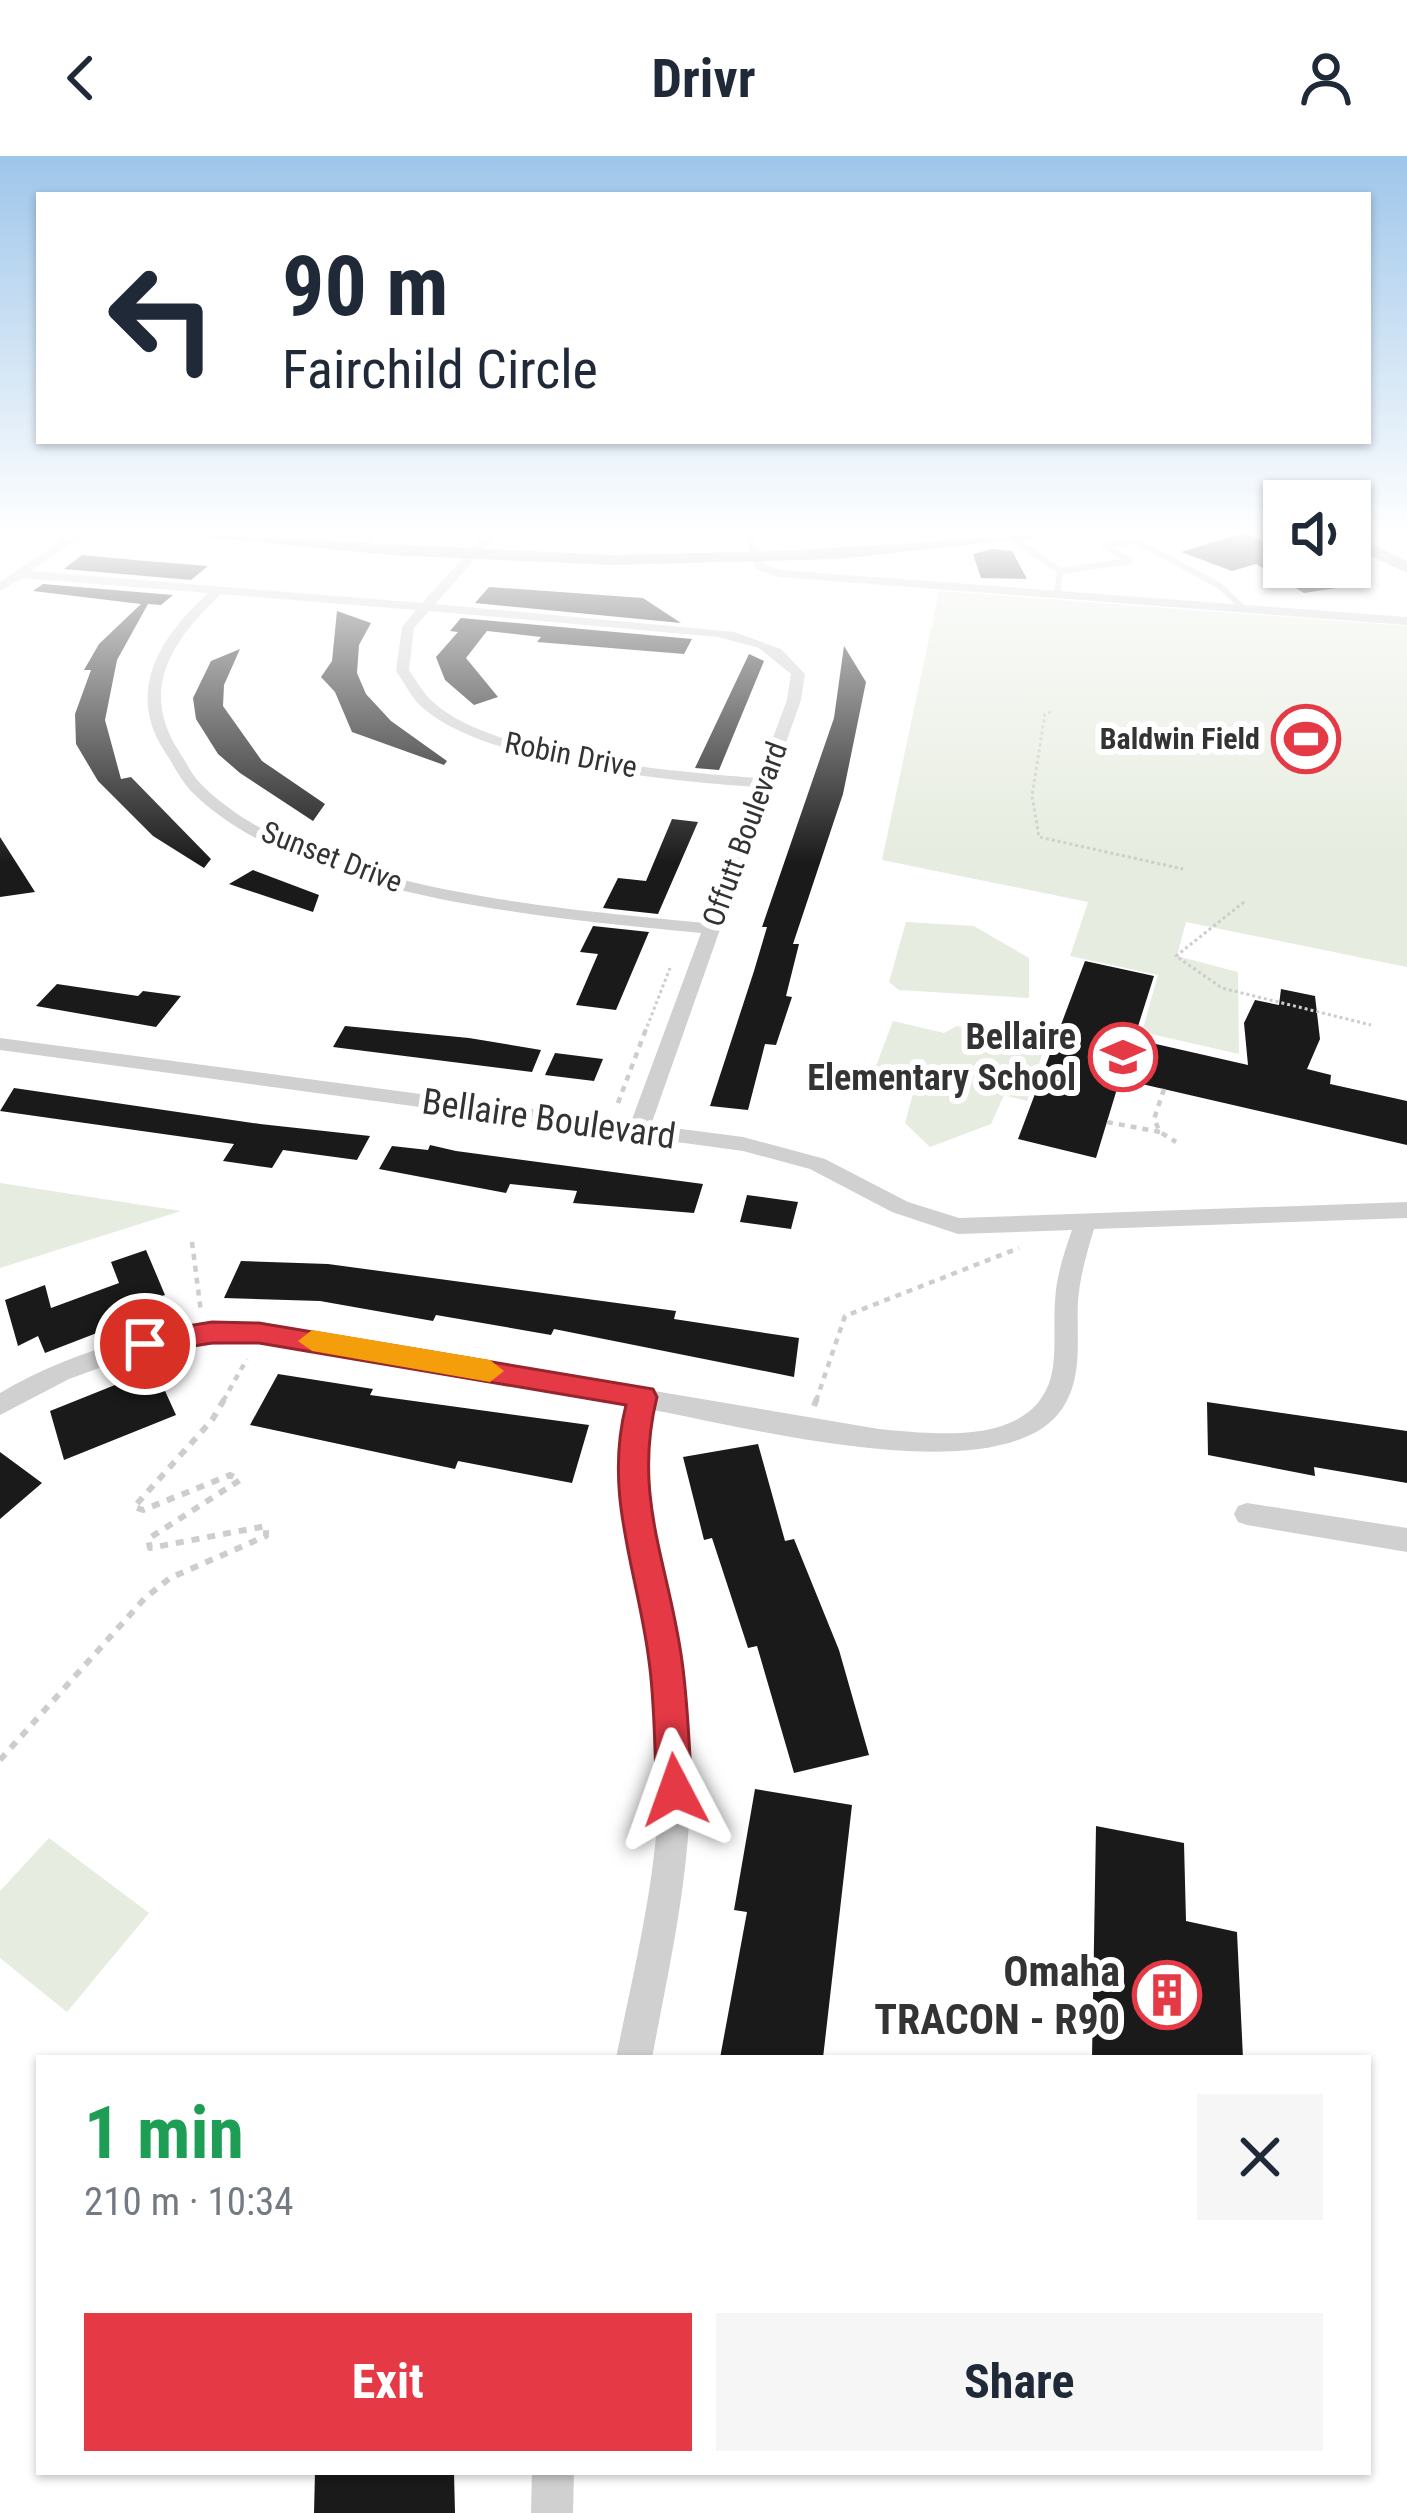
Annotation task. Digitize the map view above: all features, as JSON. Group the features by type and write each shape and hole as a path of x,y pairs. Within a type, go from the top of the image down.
{"street":[{"name":"Sunset Drive","path":"172,643 164,652 153,691 154,719 176,765 238,820 339,866 433,893 710,929"},
{"name":"Robin Drive","path":"401,643 400,662 432,709 503,744 600,765 763,783"},
{"name":"Offutt Boulevard","path":"639,1130 799,674 790,660 750,643"},
{"name":"Bellaire Boulevard","path":"0,1044 786,1153 914,1213 958,1226 1407,1210"},
{"path":"0,1405 89,1360 145,1344 212,1333 259,1333 879,1439 980,1442 1016,1431 1039,1415 1063,1378 1067,1295 1084,1222"},
{"path":"635,2055 661,1920 675,1790 666,1660 632,1504 631,1445 643,1397"},
{"path":"1247,1514 1407,1540"},
{"path":"552,2513 553,2475"}],"path":[{"path":"1051,712 1045,714 1028,813 1033,830 1039,837 1183,869"},
{"path":"1244,902 1176,956 1222,988 1371,1024"},
{"path":"1160,1132 1154,1118 1164,1089"},
{"path":"1107,1122 1160,1132 1175,1142"},
{"path":"819,1388 844,1316 1038,1240"},
{"path":"192,1242 199,1312"},
{"path":"0,1760 145,1598 170,1578 266,1536 266,1526 151,1548 148,1539 240,1480 230,1475 143,1510 134,1507 212,1420 259,1333"}],"shaded area":[{"path":"928,643 1407,643 1407,967 1186,922 1177,956 1238,972 1239,1054 1142,1032 1158,975 1070,956 1088,902 882,860"},
{"path":"906,922 974,926 1029,958 1029,998 899,990 889,982"},
{"path":"893,1021 944,1033 957,1026 1044,1049 1027,1101 1004,1095 991,1124 930,1147 905,1123 916,1083 873,1074"},
{"path":"0,1183 181,1211 0,1268"},
{"path":"49,1838 149,1913 67,2012 0,1958 0,1891"}],"building":[{"path":"126,643 117,660 105,720 121,779 131,777 211,859 204,868 153,836 98,781 76,744 75,714 91,670 84,670 99,644"},
{"path":"334,643 360,643 357,673 366,694 391,721 447,761 444,765 352,732 335,692 321,677 332,661"},
{"path":"448,643 478,643 466,658 498,697 474,705 445,680 436,657"},
{"path":"549,643 690,643 684,654"},
{"path":"844,646 866,682 843,794 793,944 799,944 786,996 792,997 776,1045 765,1044 748,1110 710,1106 767,927 762,927 834,718"},
{"path":"240,649 224,685 223,706 262,761 325,804 313,821 218,754 196,719 193,698 211,661"},
{"path":"749,654 764,661 719,770 695,768"},
{"path":"672,819 698,822 658,914 603,908 618,878 646,881"},
{"path":"0,837 35,892 0,897"},
{"path":"253,870 319,895 313,912 229,884"},
{"path":"593,926 649,932 616,1010 576,1005 598,954 580,952"},
{"name":"Bellaire Elementary School","path":"1085,961 1154,976 1134,1039 1248,1065 1244,1023 1255,1000 1279,1005 1281,989 1315,996 1320,1039 1307,1069 1331,1075 1330,1084 1407,1101 1407,1145 1120,1079 1096,1158 1018,1139"},
{"path":"57,984 138,996 143,991 181,996 156,1027 36,1006"},
{"path":"345,1026 541,1050 532,1072 333,1047"},
{"path":"555,1053 603,1059 594,1081 545,1075"},
{"path":"14,1088 370,1136 357,1160 283,1150 272,1168 223,1161 234,1144 0,1111"},
{"path":"430,1145 703,1184 694,1213 573,1203 577,1191 510,1184 506,1193 379,1169 392,1146 428,1150"},
{"path":"747,1195 798,1202 791,1229 740,1222"},
{"path":"146,1250 165,1295 144,1301 146,1314 45,1353 38,1336 18,1346 5,1300 45,1285 51,1308 119,1283 111,1262"},
{"path":"241,1261 328,1264 676,1311 674,1319 799,1338 794,1377 554,1329 551,1335 320,1301 224,1298"},
{"path":"155,1369 176,1415 64,1460 50,1411"},
{"path":"278,1374 373,1389 370,1395 589,1425 572,1483 458,1461 455,1469 250,1425"},
{"path":"1207,1402 1407,1431 1407,1483 1314,1467 1315,1476 1208,1455"},
{"path":"758,1444 785,1541 794,1539 839,1650 869,1755 794,1773 757,1646 748,1648 712,1538 704,1540 683,1457"},
{"path":"0,1452 42,1483 0,1519"},
{"path":"755,1789 852,1805 823,2055 721,2055 747,1912 734,1910"},
{"name":"Omaha TRACON - R90","path":"1096,1826 1184,1843 1186,1921 1237,1932 1243,2055 1092,2055"},
{"path":"315,2475 454,2475 455,2513 314,2513"}],"slow traffic":[{"path":"312,1341 490,1371"}],"place":[{"name":"Baldwin Field","path":"1306,739"},
{"name":"Bellaire Elementary School","path":"1123,1057"},
{"name":"Omaha TRACON - R90","path":"1167,1995"}],"route":[{"path":"145,1344 212,1333 259,1333 643,1397 631,1445 632,1504 666,1660 675,1790"}]}
